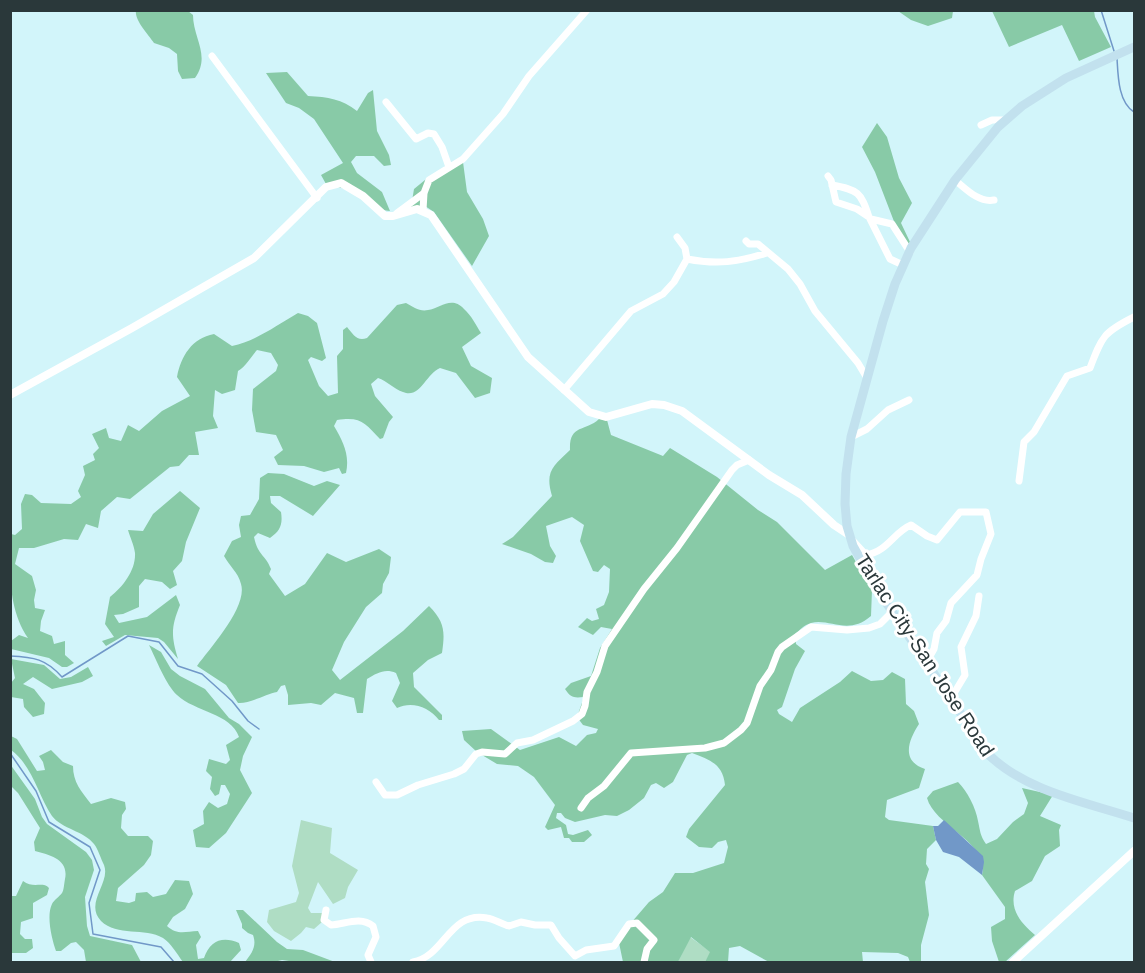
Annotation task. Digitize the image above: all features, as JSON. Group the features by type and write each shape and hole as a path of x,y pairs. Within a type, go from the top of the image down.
{"main road":[{"name":"Tarlac City-San Jose Road","path":"1134,47 1053,85 1005,120 955,180 910,252 883,321 851,437 845,492 850,536 859,559 987,754 1007,771 1036,786 1134,818"}],"street":[{"path":"423,210 423,193 429,180 463,159 503,114 529,76 587,10"},
{"path":"212,56 316,198"},
{"path":"386,102 416,139 428,133 434,134 442,147 449,168"},
{"path":"981,125 992,120 1005,120"},
{"path":"828,176 836,202 870,218 892,224 910,252"},
{"path":"955,180 981,199 994,200"},
{"path":"10,395 254,258 326,187 341,183 363,196 381,215 393,216 413,210 423,210 431,215 523,350 589,412 602,417 647,405 670,406 687,413 773,478 802,495 834,525 850,536 866,555 874,554 889,544 903,528 911,525 937,540 960,513 986,512 991,534 977,575 951,603 946,621 937,633 934,649 926,663"},
{"path":"832,185 847,187 855,191 864,202 876,234 890,259 903,266"},
{"path":"393,216 423,193"},
{"path":"564,390 631,311 663,294 674,282 687,259 685,248 677,237"},
{"path":"746,241 749,244 758,244 767,254 788,269 800,284 815,311 858,363 867,378"},
{"path":"687,259 708,263 728,262 767,254"},
{"path":"1019,481 1024,442 1034,432 1067,376 1090,368 1103,338 1115,326 1134,317"},
{"path":"851,437 867,429 888,410 909,400"},
{"path":"376,782 385,795 398,795 418,784 464,770 476,754 482,752 505,754 517,743 533,740 579,717 584,710 587,692 604,650 628,612 684,539 706,505 723,486 732,470 740,463 749,460"},
{"path":"950,700 965,675 961,647 976,616 979,596"},
{"path":"581,808 588,798 604,786 631,753 705,748 724,743 733,737 747,723 760,686 771,670 778,652 808,628 815,626 847,630 869,628 879,624 892,612"},
{"path":"1013,963 1134,851"},
{"path":"326,910 324,920 331,925 364,921 373,926 376,937 368,955 371,963"},
{"path":"413,963 425,958 441,944 453,928 463,921 486,918 509,926 524,922 551,926 575,956 586,950 614,946 629,924 637,923 654,940 647,949 644,963"}],"green space":[{"path":"136,10 188,11 193,15 201,54 200,70 195,78 182,79 178,71 177,54 169,48 154,43 139,22"},
{"path":"898,11 953,11 952,18 928,26 911,20"},
{"path":"992,11 1094,11 1111,47 1079,61 1062,25 1009,47"},
{"path":"287,72 308,96 334,99 357,111 368,93 373,90 377,131 389,155 391,165 384,166 374,156 356,156 351,162 357,173 382,192 390,211 382,210 362,193 326,184 321,175 343,163 314,119 299,108 286,103 266,73"},
{"path":"877,123 887,137 899,178 912,203 901,223 910,242 905,250 875,172 862,147"},
{"path":"463,162 467,192 483,219 489,236 472,266 434,212 425,206 411,207 414,189 425,180"},
{"path":"406,303 417,309 425,310 455,303 467,311 481,333 462,347 471,366 492,378 490,393 475,398 456,373 440,368 418,389 409,393 400,391 378,378 371,384 375,396 393,417 383,438 380,439 362,422 352,419 337,420 334,426 345,448 346,473 342,474 339,468 324,472 304,466 278,465 274,457 283,450 276,435 256,432 252,410 253,389 276,371 278,365 271,353 257,350 238,371 235,390 222,394 215,390 213,416 218,428 195,432 199,455 189,455 179,466 170,467 130,499 117,497 101,511 98,528 86,524 78,540 64,539 34,548 19,548 15,564 32,576 36,590 35,608 45,610 40,631 52,636 54,644 65,641 65,655 74,663 62,667 49,658 11,649 11,641 19,635 28,638 16,614 10,575 11,534 15,535 22,529 21,504 25,494 32,495 41,503 71,504 81,497 78,491 85,475 83,466 95,460 93,454 99,448 92,434 106,428 109,438 121,441 128,425 139,431 162,411 190,396 177,377 181,362 194,344 214,334 232,346 241,344 258,337 298,313 308,316 317,323 326,358 322,361 311,357 308,360 319,386 328,396 338,393 337,356 343,349 343,330 347,327 358,338 367,338 397,305"},
{"path":"599,419 607,420 611,435 663,456 670,448 717,477 758,510 777,522 825,570 852,555 872,590 871,616 863,622 847,626 811,623 795,634 796,644 805,651 795,669 782,707 777,710 779,714 792,722 800,708 840,682 852,671 871,681 883,680 892,672 905,679 906,704 914,711 919,724 910,744 910,756 912,761 925,769 919,788 887,800 885,817 889,820 933,826 936,840 927,849 926,864 929,869 925,882 929,915 921,945 921,962 910,962 908,957 898,953 862,952 863,962 769,962 740,946 729,948 728,962 705,962 710,952 691,937 678,962 623,962 618,938 649,902 663,892 675,873 693,873 724,863 728,847 726,840 718,842 712,848 699,847 686,837 689,829 725,785 722,772 710,761 692,753 687,755 673,782 664,788 656,783 651,785 644,798 617,816 605,815 575,822 557,813 556,818 566,825 568,834 573,835 588,830 592,835 584,842 572,842 569,838 564,838 561,827 548,830 545,827 555,805 534,777 518,766 497,764 477,752 464,740 462,731 491,729 520,750 559,737 576,746 587,735 596,733 598,729 583,725 577,717 584,697 573,697 565,689 571,683 591,676 600,648 612,629 601,627 593,635 578,627 587,618 592,621 599,619 596,609 604,605 609,592 610,569 604,565 598,572 593,571 580,541 584,525 572,517 546,526 550,546 556,556 553,563 545,562 531,554 502,544 513,537 552,496 550,475 570,450 570,442 575,432"},
{"path":"268,473 284,474 314,486 327,481 340,485 313,516 280,496 270,496 271,503 281,512 280,527 270,538 258,533 254,537 271,569 269,574 285,596 305,584 327,553 346,562 379,549 391,557 389,573 383,584 382,593 366,607 344,642 332,670 340,680 403,631 429,606 443,628 442,653 428,660 413,673 414,687 442,715 442,720 420,706 408,705 397,708 392,701 400,683 396,673 388,671 367,679 363,713 357,713 354,698 335,693 321,705 311,703 288,705 285,685 281,686 277,692 238,703 226,685 197,666 227,627 239,604 242,593 241,584 224,556 232,541 241,537 239,525 241,516 250,515 259,499 260,478"},
{"path":"180,491 200,508 186,542 182,561 173,571 177,585 170,589 162,582 145,579 139,586 139,607 114,615 119,623 147,617 176,595 180,605 175,619 173,638 178,659 158,638 125,635 106,646 102,641 114,637 105,624 110,597 128,578 135,559 128,530 143,531 153,514"},
{"path":"149,645 161,652 171,669 205,689 229,718 252,737 243,756 240,770 252,793 226,833 209,848 196,847 193,830 204,824 203,811 209,802 218,808 227,804 230,794 225,785 221,785 219,794 215,796 210,789 212,777 206,771 209,759 226,764 230,760 226,745 239,737 235,729 221,718 185,701 173,691"},
{"path":"11,659 44,665 60,679 71,677 88,667 93,676 82,682 52,689 33,677 23,684 34,689 45,703 44,714 33,717 24,707 23,699 11,697 11,683 15,678"},
{"path":"11,736 17,739 37,771 45,770 39,756 51,750 63,762 73,766 76,782 91,804 111,798 125,802 126,809 122,815 121,828 128,836 148,836 153,841 151,855 144,865 118,888 116,901 129,903 135,901 136,893 147,892 153,897 166,894 175,880 189,881 193,894 185,909 173,917 167,926 178,932 198,931 201,937 196,945 198,959 204,958 213,943 218,941 228,940 239,943 241,950 230,962 183,962 163,938 148,933 115,929 101,921 95,907 105,872 97,849 90,840 61,824 52,816 30,772 11,750"},
{"path":"10,764 35,799 47,824 86,852 92,860 94,870 85,897 90,936 132,945 141,962 86,962 84,950 76,942 61,951 56,951 51,934 50,909 62,893 66,873 58,859 35,851 34,842 40,828 11,786"},
{"path":"958,782 973,805 981,836 986,844 997,839 1024,814 1028,803 1022,788 1053,795 1040,816 1061,825 1060,846 1045,856 1032,881 1015,891 1015,910 1021,921 1035,935 1005,962 999,962 992,941 991,927 1005,919 1005,907 982,875 982,863 978,853 940,818 927,798 933,791"},
{"path":"301,820 332,828 330,853 358,870 348,887 345,898 333,904 318,882 308,908 311,913 322,913 322,922 314,929 306,927 291,941 274,931 267,922 269,910 296,902 299,893 292,866"},
{"path":"23,881 49,888 47,895 33,903 33,918 21,922 20,934 25,939 32,939 33,948 26,953 11,953 11,896 16,896"},
{"path":"236,910 243,910 287,949 303,950 335,962 282,960 245,962 253,949 254,939 253,935 242,928"},
{"path":"690,937 711,952 705,962 678,962"}],"water":[{"path":"944,820 983,856 982,875 959,857 943,852 936,840 933,826 938,826"}],"waterway":[{"path":"1101,10 1114,51"},
{"path":"1117,58 1122,95 1134,112"},
{"path":"10,656 39,660 51,666 62,677 128,636 159,642 178,666 202,674 232,701 248,721 259,729"},
{"path":"10,753 36,791 49,822 90,847 100,870 89,903 93,934 161,947 174,962"}]}
